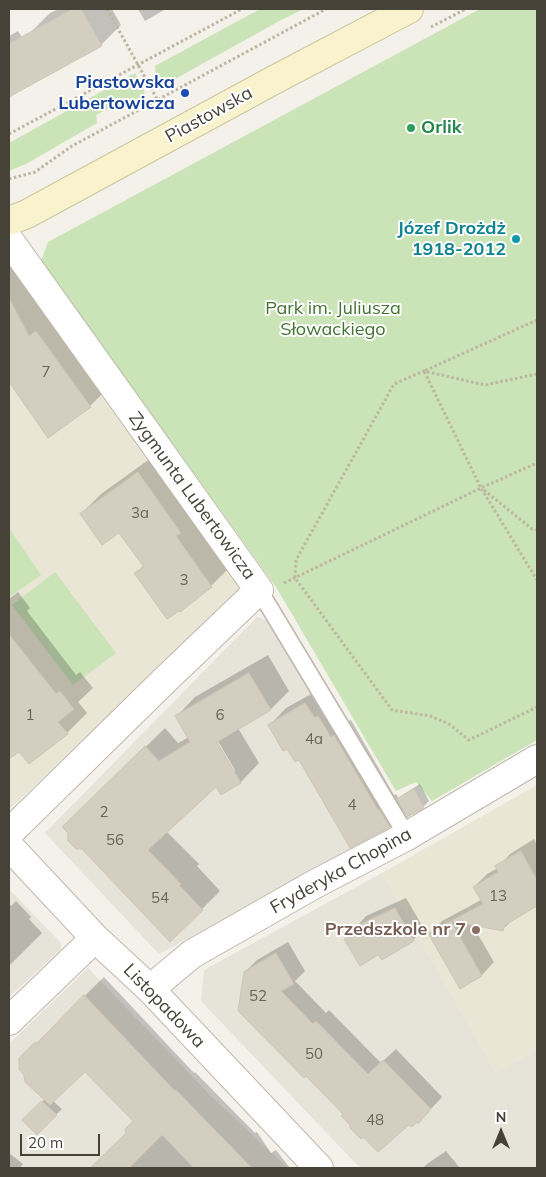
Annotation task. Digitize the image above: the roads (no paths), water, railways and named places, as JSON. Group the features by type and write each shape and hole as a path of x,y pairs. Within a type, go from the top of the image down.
{"street":[{"name":"Piastowska","path":"9,221 27,214 409,9"},
{"name":"Zygmunta Lubertowicza","path":"9,240 271,587 9,833"},
{"name":"Fryderyka Chopina","path":"150,989 192,954 315,884 407,836 537,760"},
{"name":"Listopadowa","path":"9,846 95,938 150,989 319,1168"},
{"path":"9,1020 95,938"}],"lane":[{"path":"271,587 407,836"}],"place":[{"name":"Piastowska Lubertowicza","path":"185,93"},
{"name":"Orlik","path":"411,128"},
{"name":"Józef Drożdż 1918-2012","path":"516,239"},
{"name":"Przedszkole nr 7","path":"476,930"}],"park label":[{"name":"Park im. Juliusza Słowackiego","path":"333,319"}]}
